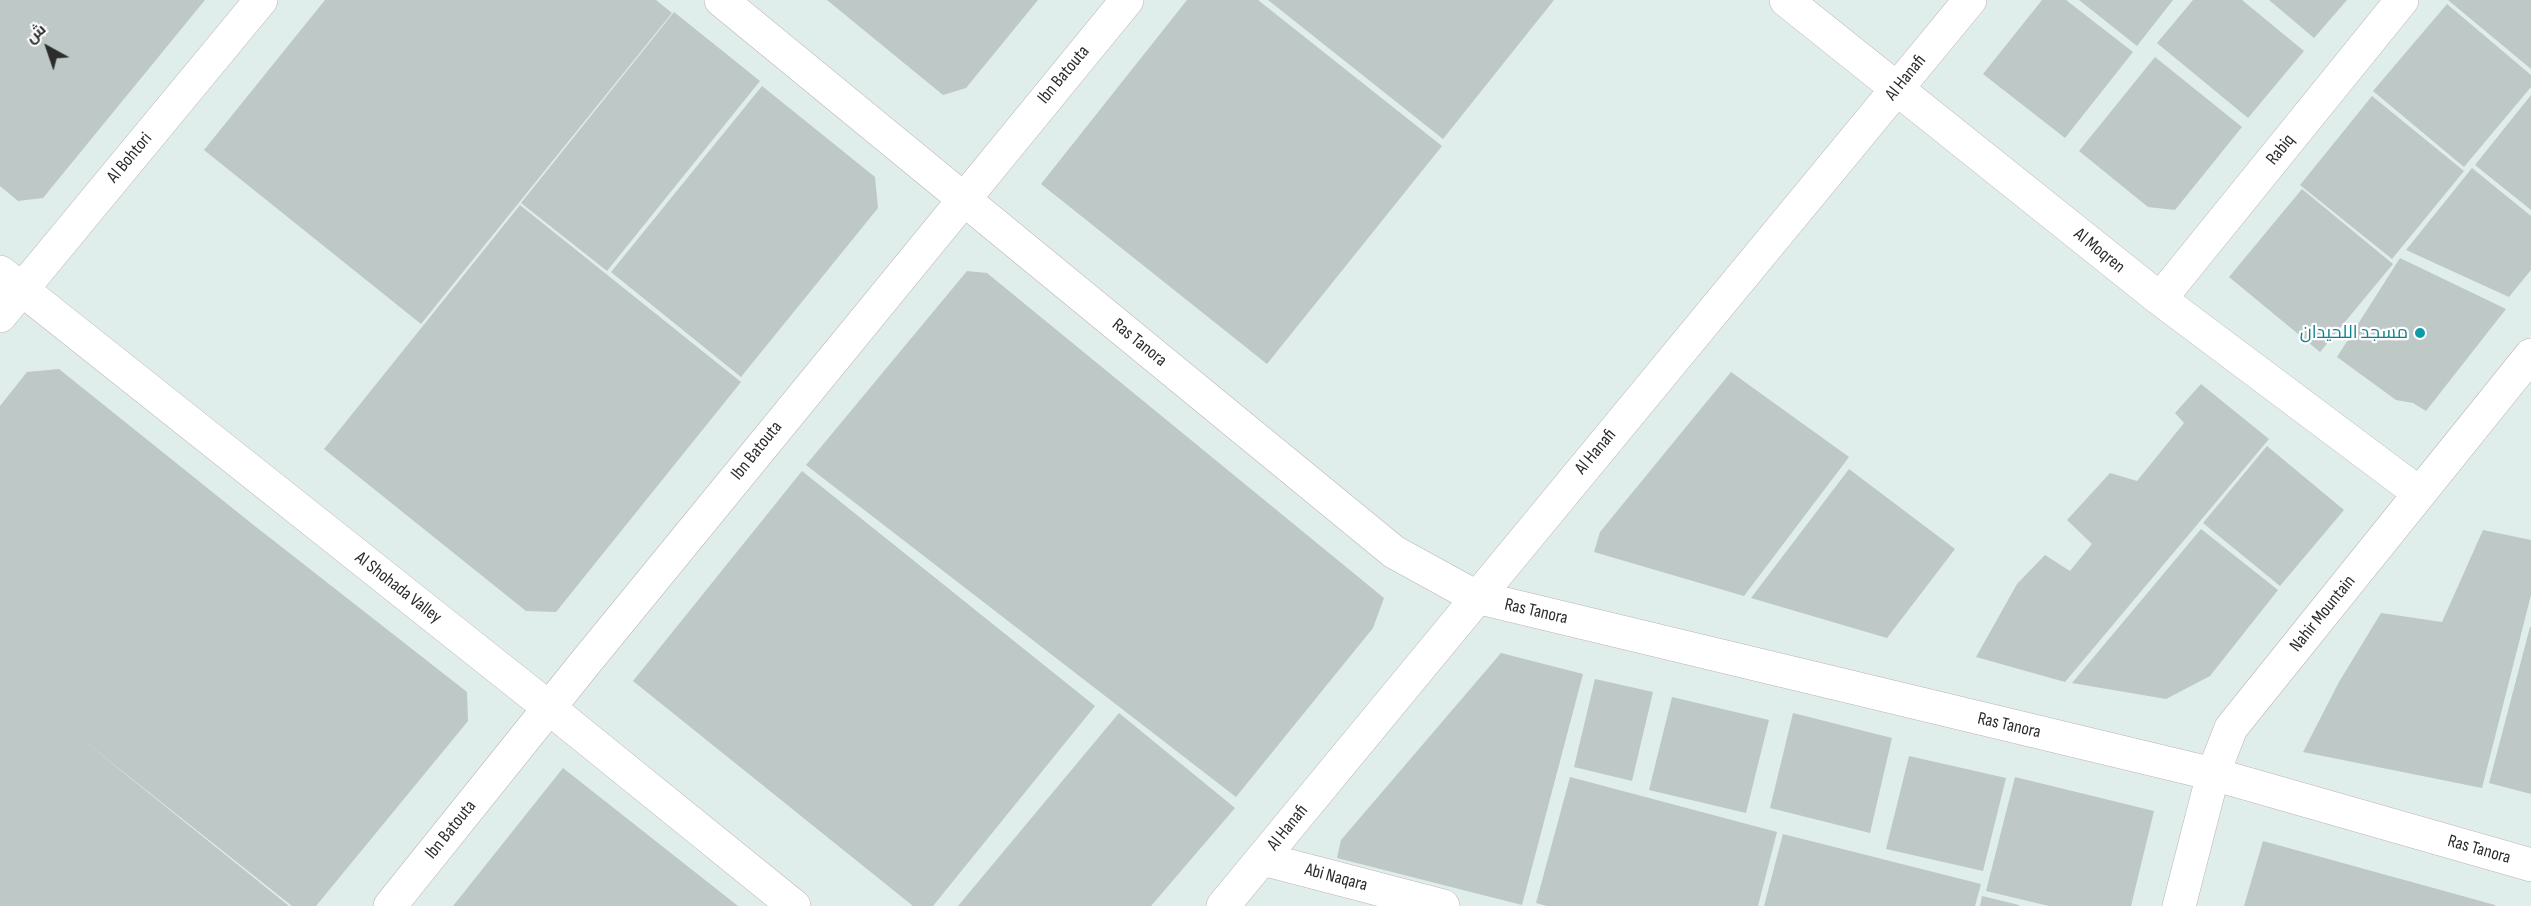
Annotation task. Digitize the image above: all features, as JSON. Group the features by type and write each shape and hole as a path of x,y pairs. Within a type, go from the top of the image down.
{"street":[{"name":"Al Bohtori","path":"0,316 10,281 261,0"},
{"name":"Ras Tanora","path":"721,0 1394,552 1476,597 2212,774 2531,865"},
{"name":"Ibn Batouta","path":"390,906 548,707 1127,0"},
{"name":"Al Moqren","path":"1786,0 2160,299 2419,494"},
{"name":"Al Hanafi","path":"1223,906 1970,0"},
{"name":"Rabiq","path":"2160,299 2402,0"},
{"name":"Al Shohada Valley","path":"10,281 548,707 794,906"},
{"name":"Nahir Mountain","path":"2179,906 2212,774 2231,728 2531,355"},
{"name":"Abi Naqara","path":"1263,859 1443,906"}],"building":[{"path":"0,0 205,0 43,198 18,201 0,186"},
{"path":"325,0 656,0 672,13 421,324 204,150"},
{"path":"827,0 1038,0 966,88 943,95"},
{"path":"1187,0 1258,0 1442,146 1267,364 1041,184"},
{"path":"1268,0 1554,0 1443,139"},
{"path":"2042,0 2066,0 2133,52 2065,138 1983,74"},
{"path":"2079,0 2173,0 2137,46"},
{"path":"2193,0 2242,0 2304,51 2248,118 2157,43"},
{"path":"2269,0 2347,0 2314,38"},
{"path":"2448,0 2531,0 2531,69"},
{"path":"2447,4 2531,75 2531,87 2464,167 2373,91"},
{"path":"674,12 760,81 607,271 521,203"},
{"path":"2155,57 2242,127 2175,210 2148,207 2079,151"},
{"path":"762,86 875,177 878,208 741,377 611,272"},
{"path":"2531,95 2531,210 2475,165"},
{"path":"2372,96 2464,171 2392,259 2300,185"},
{"path":"2472,168 2531,216 2531,270 2509,297 2406,250"},
{"path":"2302,189 2393,264 2320,352 2229,277"},
{"path":"520,205 741,382 556,612 526,611 324,449"},
{"name":"مسجد اللحيدان","path":"2400,258 2506,309 2426,411 2413,403 2396,400 2337,357"},
{"path":"967,271 987,273 1384,598 1373,628 1236,797 806,465"},
{"path":"59,369 467,692 468,721 316,906 292,906 78,736 289,906 0,906 0,406 27,372"},
{"path":"1731,372 1849,457 1744,596 1594,552 1600,532"},
{"path":"2201,384 2269,439 2065,682 1976,657 2017,584 2045,555 2070,571 2092,544 2067,520 2110,473 2137,481 2184,423 2175,413"},
{"path":"2267,446 2344,510 2280,586 2203,523"},
{"path":"1849,469 1955,549 1887,638 1751,598"},
{"path":"802,471 1095,706 933,906 913,906 633,681"},
{"path":"2201,529 2278,590 2210,676 2166,699 2072,683"},
{"path":"2483,530 2531,540 2531,595 2482,788 2303,752 2339,682 2381,613 2442,622"},
{"path":"2531,627 2531,794 2489,783"},
{"path":"1501,653 1583,674 1522,905 1337,858 1341,840"},
{"path":"1595,679 1653,692 1632,781 1574,767"},
{"path":"1672,697 1769,720 1746,813 1649,790"},
{"path":"1119,713 1235,808 1151,906 958,906"},
{"path":"1793,713 1892,738 1870,833 1770,808"},
{"path":"1909,756 2006,778 1983,871 1886,849"},
{"path":"563,768 738,906 453,906"},
{"path":"1570,777 1777,832 1758,906 1547,906 1536,903"},
{"path":"2015,777 2154,811 2131,906 2049,906 1986,891"},
{"path":"1783,834 1981,884 1975,906 1764,906"},
{"path":"2263,841 2495,905 2495,906 2244,906"},
{"path":"1982,896 2019,905 2019,906 1980,906"}],"place":[{"name":"مسجد اللحيدان","path":"2420,333"}]}
